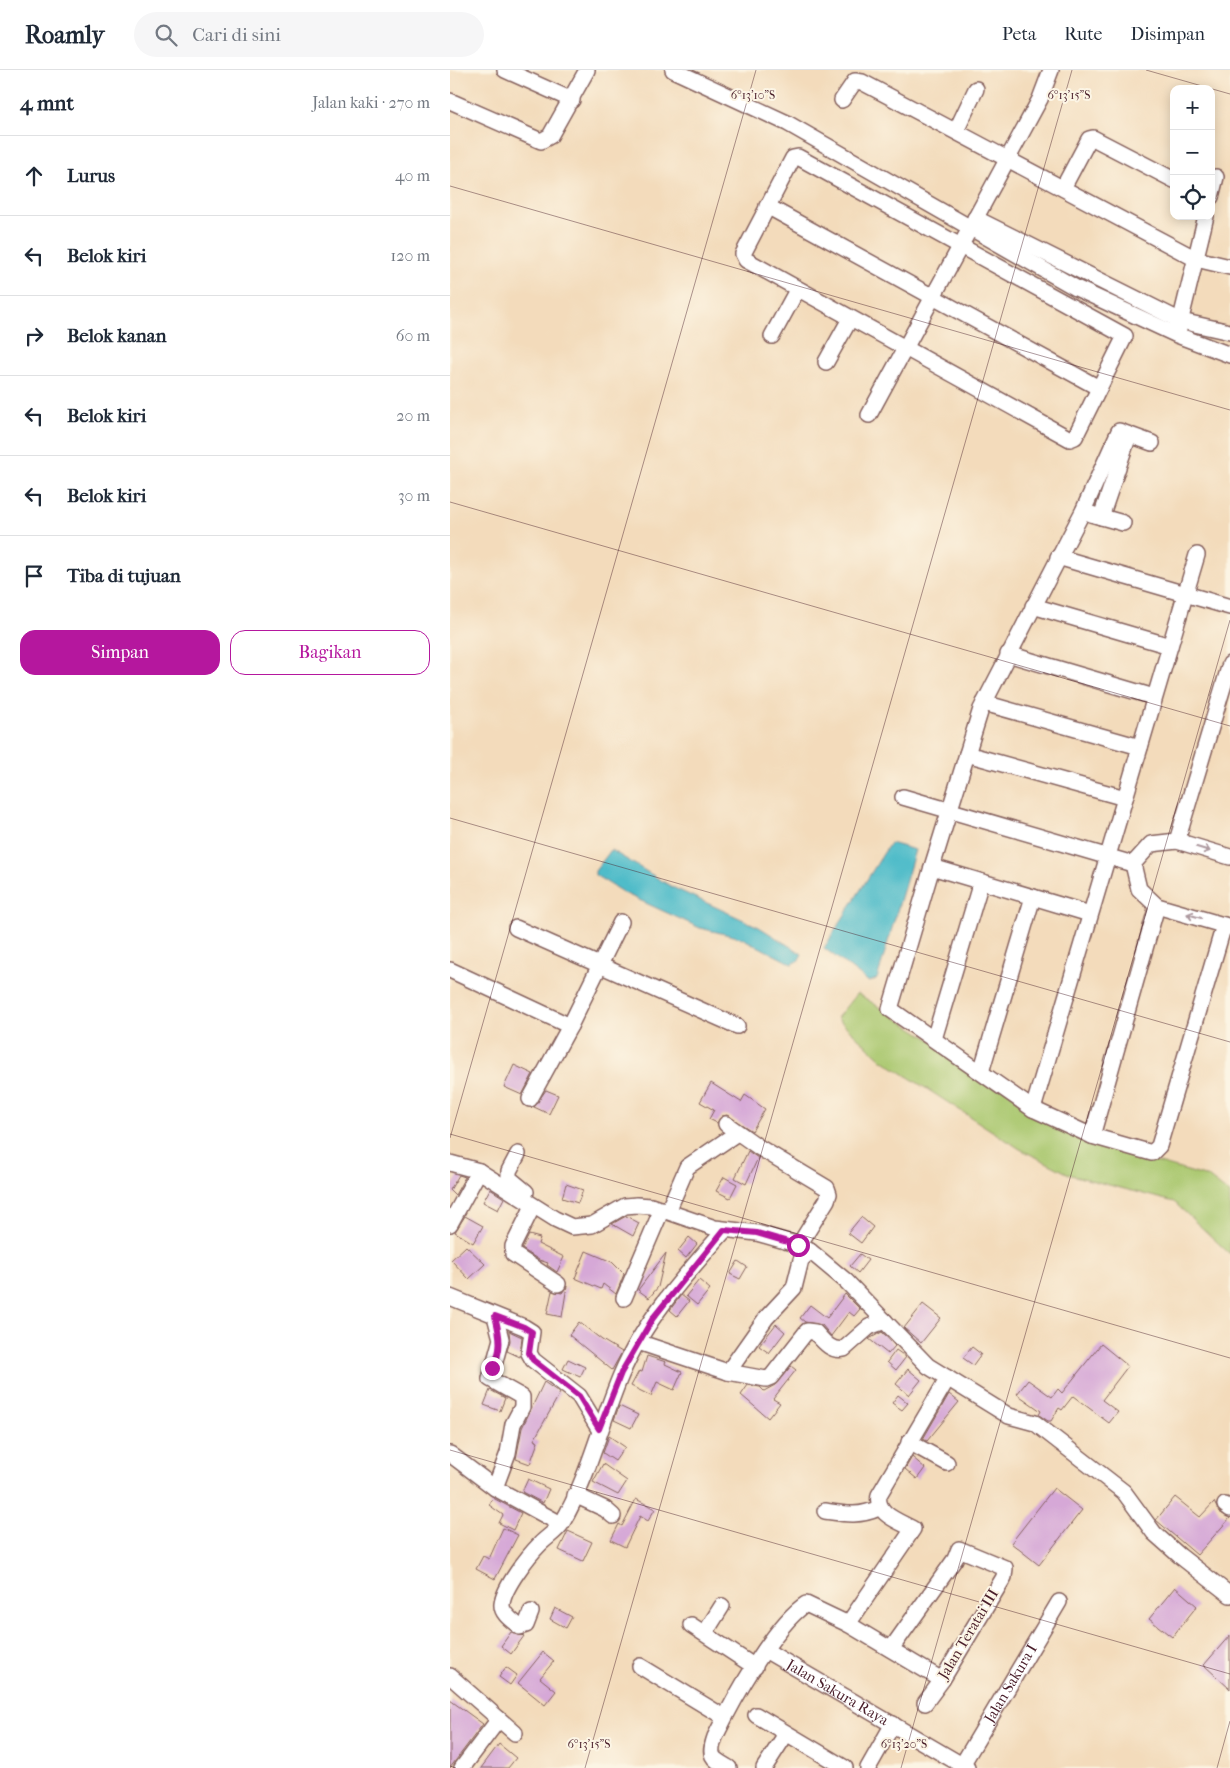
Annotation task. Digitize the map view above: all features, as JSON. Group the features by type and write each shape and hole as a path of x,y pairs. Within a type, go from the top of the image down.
{"street":[{"path":"505,70 572,100"},
{"path":"450,101 542,142 550,136 572,100 587,70"},
{"path":"673,70 787,123 973,224 1076,288 1179,328 1230,355"},
{"path":"869,415 1040,99 1051,70"},
{"path":"842,100 858,80 1196,259 1230,267"},
{"path":"956,131 976,89"},
{"path":"1063,188 1089,139 1093,138 1170,178"},
{"path":"798,157 959,248 1125,336 1075,437 1070,438 904,349 797,290 744,257 768,206 793,158 798,157"},
{"path":"1215,181 1216,177"},
{"path":"768,206 1099,388"},
{"path":"1179,328 1205,220"},
{"path":"772,336 797,290"},
{"path":"826,362 850,319"},
{"path":"1179,328 1230,332"},
{"path":"1133,864 1138,889 1157,906 1227,926 1159,1146 1152,1153 1092,1136 1033,1109 890,1008 984,703 1082,511 1119,431 1152,443"},
{"path":"1101,517 1128,435"},
{"path":"1082,511 1123,523"},
{"path":"1033,1109 1197,555"},
{"path":"1058,557 1230,607"},
{"path":"1033,606 1170,646"},
{"path":"1008,654 1154,697"},
{"path":"1177,841 1230,664"},
{"path":"984,703 1140,747"},
{"path":"967,754 1125,798"},
{"path":"903,797 1133,864"},
{"path":"1133,864 1151,844 1177,841 1230,857"},
{"path":"932,867 1090,914"},
{"path":"934,1039 981,882"},
{"path":"980,1072 1033,897"},
{"path":"1092,1136 1157,906"},
{"path":"530,1099 570,1026 621,922"},
{"path":"516,928 599,967 736,1026"},
{"path":"450,970 570,1026"},
{"path":"624,1298 687,1167 731,1128 827,1188 829,1194 804,1248 794,1288 766,1318 728,1372"},
{"path":"518,1154 509,1170 509,1178 525,1190 528,1203 513,1246 513,1254 558,1284"},
{"path":"450,1163 480,1171 528,1203 572,1227 592,1225 625,1206 651,1206 724,1230 757,1233 804,1248 846,1281 886,1321 917,1356 1009,1416 1034,1423 1124,1492 1154,1533 1187,1562 1230,1595"},
{"path":"450,1224 480,1171"},
{"path":"531,1612 526,1625 520,1626 505,1614 502,1608 503,1599 528,1558 561,1524 592,1455 599,1429 621,1373 638,1342 678,1284 724,1230"},
{"path":"450,1297 532,1332 529,1353 533,1360 579,1396 599,1429"},
{"path":"495,1316 501,1339 490,1378 522,1397 522,1407 513,1424 508,1453 495,1488"},
{"path":"638,1342 728,1372 766,1379 771,1377 807,1332 815,1332 828,1345 839,1350 844,1349 869,1327 886,1321"},
{"path":"878,1508 878,1495 948,1378"},
{"path":"909,1442 947,1463"},
{"path":"450,1456 495,1488 561,1524"},
{"path":"575,1495 605,1509 613,1516"},
{"path":"825,1511 854,1515 866,1514 878,1508"},
{"path":"848,1624 913,1529 878,1508"},
{"name":"Jalan Teratai III","path":"891,1650 955,1559 959,1549 1001,1566 1006,1571 942,1680 925,1702"},
{"name":"Jalan Sakura I","path":"964,1767 1058,1602"},
{"path":"730,1768 713,1757 710,1750 714,1736 765,1650 793,1614 806,1604 848,1624 942,1680"},
{"path":"704,1633 722,1606"},
{"path":"691,1625 755,1667"},
{"name":"Jalan Sakura Raya","path":"765,1650 964,1767"},
{"path":"640,1666 724,1718"},
{"path":"451,1681 515,1733"},
{"path":"756,1716 845,1768"},
{"path":"462,1768 499,1719"},
{"path":"868,1768 893,1724"},
{"path":"764,1768 786,1734"}],"green space":[{"path":"857,993 1097,1145 1208,1177 1230,1194 1230,1254 1174,1202 1071,1175 1020,1149 882,1060 837,1018"}],"water":[{"path":"890,843 915,850 877,979 869,982 824,948"},
{"path":"611,850 672,887 759,927 802,954 798,961 792,964 742,938 700,928 624,893 595,875 595,871"}],"building":[{"path":"514,1065 533,1074 522,1095 504,1087"},
{"path":"711,1083 741,1102 745,1095 765,1109 752,1131 727,1115 722,1116 717,1123 709,1119 714,1110 700,1102"},
{"path":"546,1090 558,1095 549,1114 534,1107"},
{"path":"748,1151 758,1158 746,1184 735,1178"},
{"path":"459,1175 465,1177 455,1195 450,1190"},
{"path":"724,1177 737,1184 730,1198 716,1191"},
{"path":"566,1184 583,1190 578,1203 562,1198"},
{"path":"490,1189 504,1198 498,1210 483,1202"},
{"path":"465,1216 483,1226 473,1243 455,1232"},
{"path":"626,1216 639,1223 633,1236 612,1224"},
{"path":"861,1217 873,1227 861,1243 848,1233"},
{"path":"529,1235 540,1238 538,1244 564,1257 557,1272 547,1265 548,1263 539,1260 522,1249"},
{"path":"689,1237 697,1244 686,1258 678,1251"},
{"path":"466,1246 485,1264 469,1279 451,1260"},
{"path":"586,1251 612,1262 624,1274 616,1294 603,1284 601,1289 575,1278"},
{"path":"666,1253 658,1287 649,1298 638,1290"},
{"path":"860,1254 868,1260 858,1273 850,1266"},
{"path":"738,1261 747,1267 740,1279 730,1274"},
{"path":"699,1280 710,1289 697,1305 686,1296"},
{"path":"567,1286 562,1317 547,1314 552,1291 562,1293"},
{"path":"845,1294 860,1309 854,1316 849,1312 831,1336 822,1325 805,1322 800,1318 810,1305 827,1318"},
{"path":"681,1295 689,1301 677,1316 670,1310"},
{"path":"923,1304 941,1318 921,1343 904,1328"},
{"path":"579,1322 602,1340 622,1352 612,1370 569,1335"},
{"path":"776,1324 785,1332 769,1353 759,1346"},
{"path":"509,1331 522,1337 520,1357 507,1351 510,1341"},
{"path":"882,1332 895,1346 888,1354 869,1339"},
{"path":"1101,1344 1128,1366 1102,1400 1118,1412 1109,1423 1073,1396 1062,1410 1059,1408 1051,1421 1048,1421 1039,1415 1041,1411 1017,1394 1028,1380 1052,1397 1058,1389 1062,1393"},
{"path":"972,1347 981,1354 973,1365 963,1358"},
{"path":"896,1350 906,1357 896,1370 887,1362"},
{"path":"647,1356 666,1362 665,1364 682,1372 674,1390 657,1382 651,1396 631,1386 639,1371 642,1372"},
{"path":"568,1359 585,1367 580,1377 563,1369"},
{"path":"791,1366 796,1370 773,1399 780,1403 768,1418 741,1395 748,1385 760,1387 764,1391 775,1385"},
{"path":"908,1369 921,1380 909,1395 896,1384"},
{"path":"544,1382 560,1393 534,1440 538,1442 530,1464 516,1459 522,1428"},
{"path":"490,1390 505,1398 500,1411 484,1405"},
{"path":"949,1394 959,1402 927,1441 923,1439"},
{"path":"898,1395 908,1403 902,1410 892,1403"},
{"path":"619,1406 638,1415 631,1428 614,1420"},
{"path":"609,1436 625,1447 615,1461 603,1453"},
{"path":"912,1457 925,1468 917,1479 905,1469"},
{"path":"603,1464 627,1481 618,1495 593,1482"},
{"path":"528,1479 549,1489 543,1503 522,1492"},
{"path":"1054,1488 1082,1510 1039,1565 1011,1543"},
{"path":"1175,1497 1200,1517 1214,1502 1219,1512 1230,1518 1197,1555 1156,1520"},
{"path":"493,1498 521,1513 513,1530 499,1523 503,1515 489,1505"},
{"path":"636,1499 655,1509 648,1521 640,1516 625,1547 611,1540 619,1524 622,1526"},
{"path":"503,1528 518,1535 495,1579 476,1569 483,1556 489,1559"},
{"path":"568,1531 592,1542 583,1561 559,1550"},
{"path":"1175,1587 1197,1606 1172,1637 1149,1619"},
{"path":"555,1608 572,1617 566,1628 550,1619"},
{"path":"511,1632 524,1636 511,1654 501,1646"},
{"path":"1230,1635 1230,1689 1204,1665"},
{"path":"543,1652 554,1661 540,1678 556,1691 545,1705 518,1683"},
{"path":"506,1667 517,1675 510,1685 499,1677"},
{"path":"450,1700 483,1724 450,1768"},
{"path":"499,1744 516,1758 508,1768 481,1768"}],"route":[{"path":"492,1368 497,1361 501,1339 495,1316 532,1332 529,1353 533,1360 564,1382 579,1396 599,1429 621,1373 653,1318 678,1284 724,1230 757,1233 798,1245"}]}
